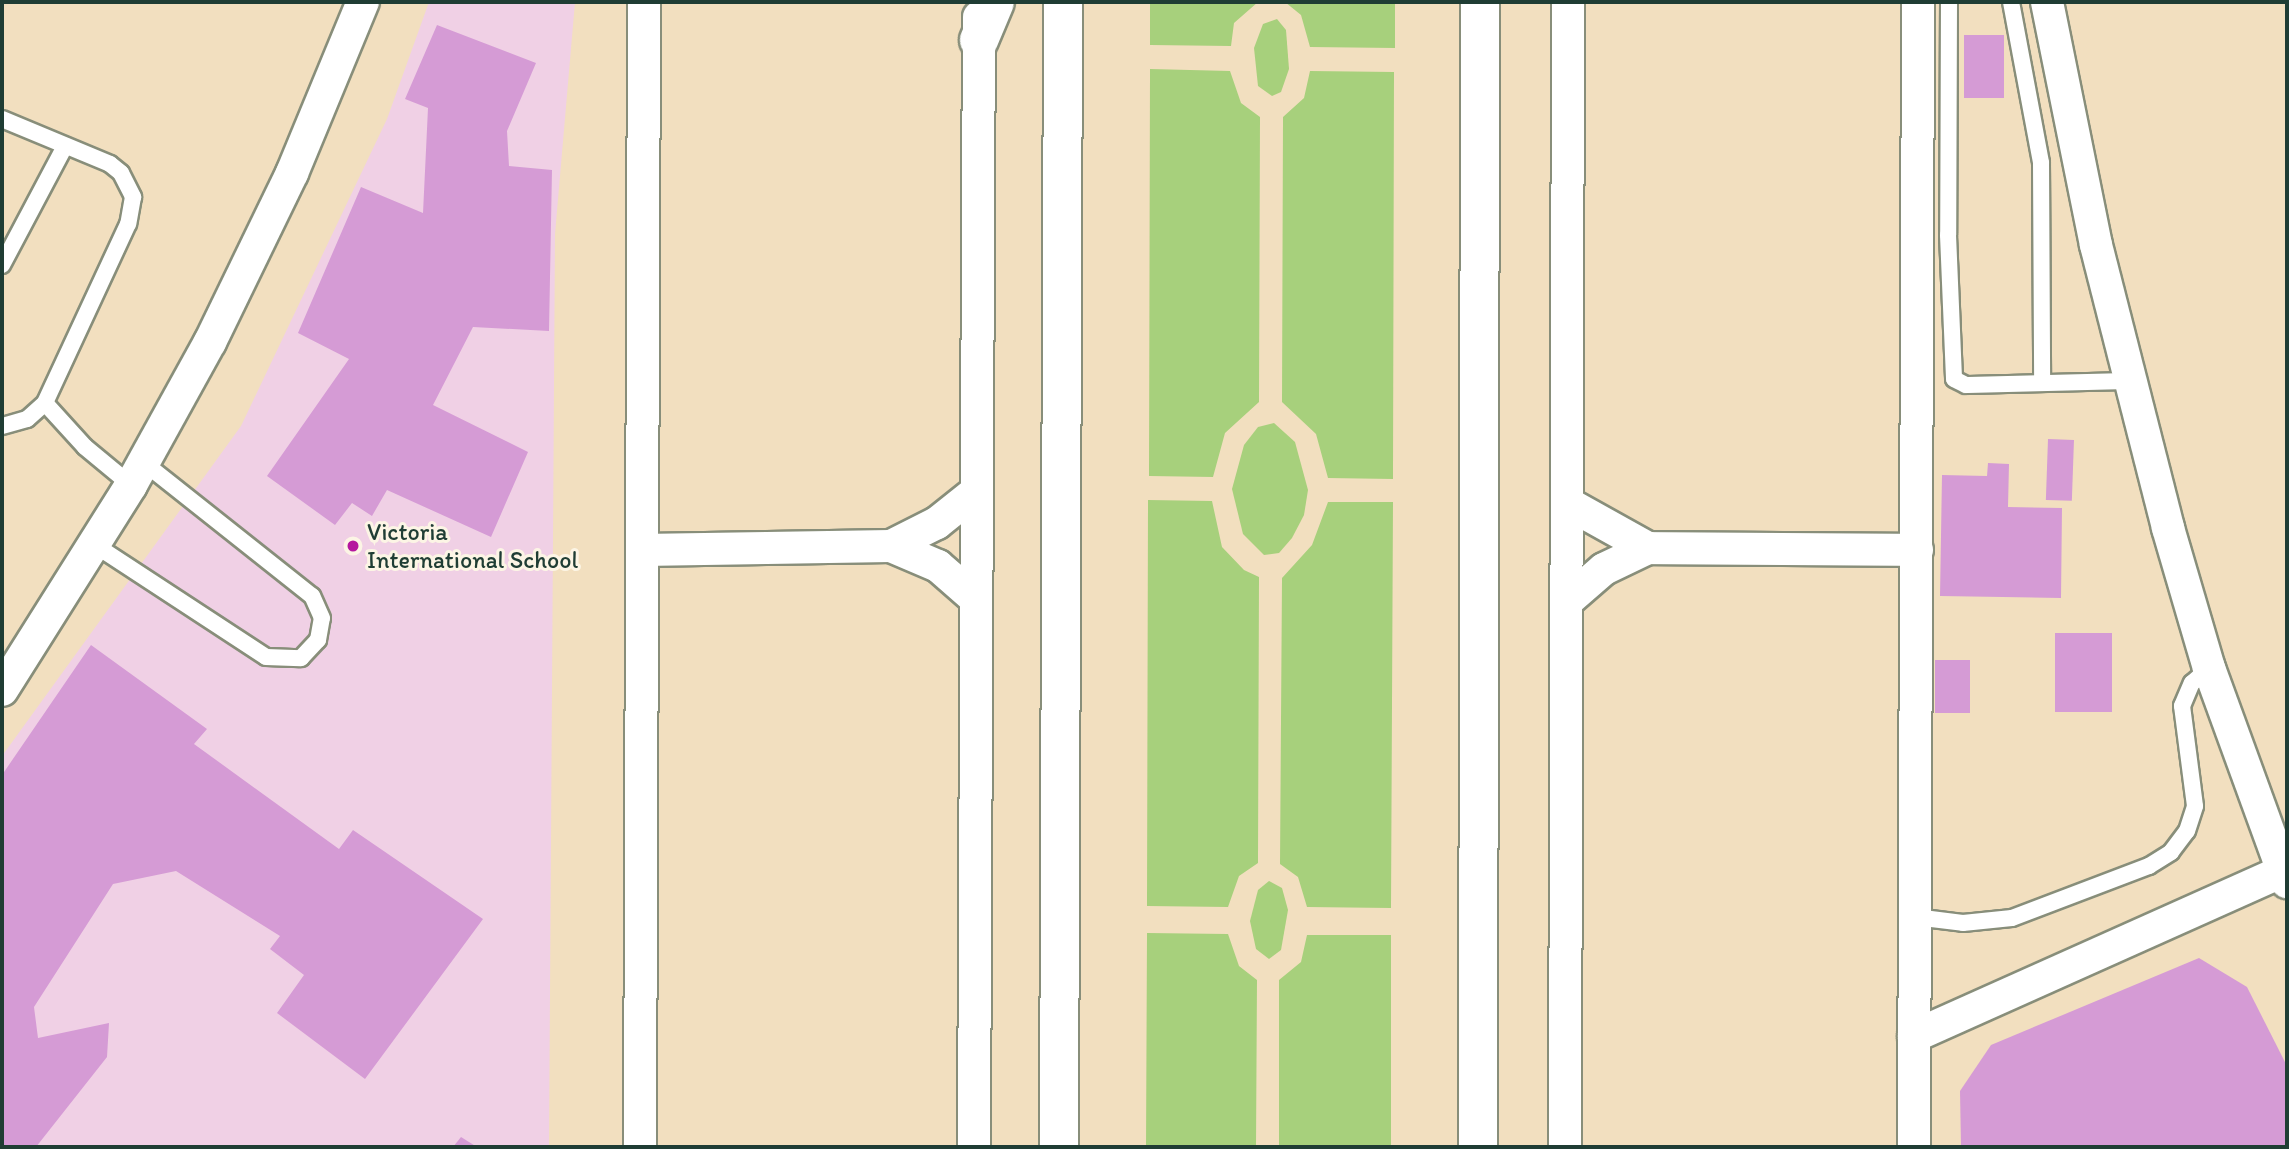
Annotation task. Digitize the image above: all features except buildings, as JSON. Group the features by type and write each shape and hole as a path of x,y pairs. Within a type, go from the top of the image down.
{"street":[{"path":"2,690 95,545 210,342 292,173 363,2"},
{"path":"640,1147 644,2"},
{"path":"974,1147 979,2"},
{"path":"979,40 995,2"},
{"path":"1059,1147 1063,2"},
{"path":"1478,1147 1480,2"},
{"path":"1565,1147 1568,2"},
{"path":"1914,1147 1918,2"},
{"path":"1914,1036 2285,876 2209,668 2129,381 2047,2"},
{"path":"891,546 937,523 977,491"},
{"path":"1567,503 1648,548"},
{"path":"642,550 891,546 937,566 976,599"},
{"path":"1566,602 1604,569 1648,548 1917,551"}],"lane":[{"path":"1949,2 1951,368 1954,379 1966,385 2129,381"},
{"path":"2011,2 2041,163 2042,382"},
{"path":"2,119 121,173 132,197 132,211 45,403 27,419 2,426"},
{"path":"2,265 65,146"},
{"path":"45,403 85,447 137,474 312,596 322,618 318,640 301,658 266,657 95,545"},
{"path":"1915,918 1963,923 2012,918 2149,866 2171,852 2187,831 2195,806 2182,706 2192,683 2209,668"}],"shaded area":[{"name":"Victoria International School","path":"429,2 575,2 555,234 549,1147 2,1147 2,756 241,426 387,119"}],"green space":[{"path":"1150,2 1258,2 1234,23 1231,46 1150,45"},
{"path":"1285,2 1395,2 1395,48 1310,47 1301,15"},
{"path":"1277,19 1286,30 1289,69 1281,92 1272,96 1258,86 1254,48 1263,24"},
{"path":"1150,69 1230,71 1241,103 1260,117 1259,402 1225,433 1213,477 1149,476"},
{"path":"1310,71 1394,72 1393,479 1328,478 1316,434 1282,402 1283,117 1304,98"},
{"path":"1274,423 1295,442 1308,490 1304,515 1292,538 1279,553 1264,555 1243,534 1232,489 1244,445 1258,427"},
{"path":"1148,500 1212,501 1222,547 1244,570 1259,577 1258,863 1239,876 1228,907 1147,906"},
{"path":"1328,502 1393,502 1391,908 1307,907 1298,877 1280,864 1282,578 1312,545"},
{"path":"1269,881 1282,888 1288,910 1281,950 1269,959 1256,949 1250,921 1258,890"},
{"path":"1147,933 1228,934 1239,966 1257,980 1256,1147 1146,1147"},
{"path":"1307,935 1391,935 1391,1147 1279,1147 1279,980 1301,962"}],"place":[{"name":"Victoria International School","path":"353,546"}]}
